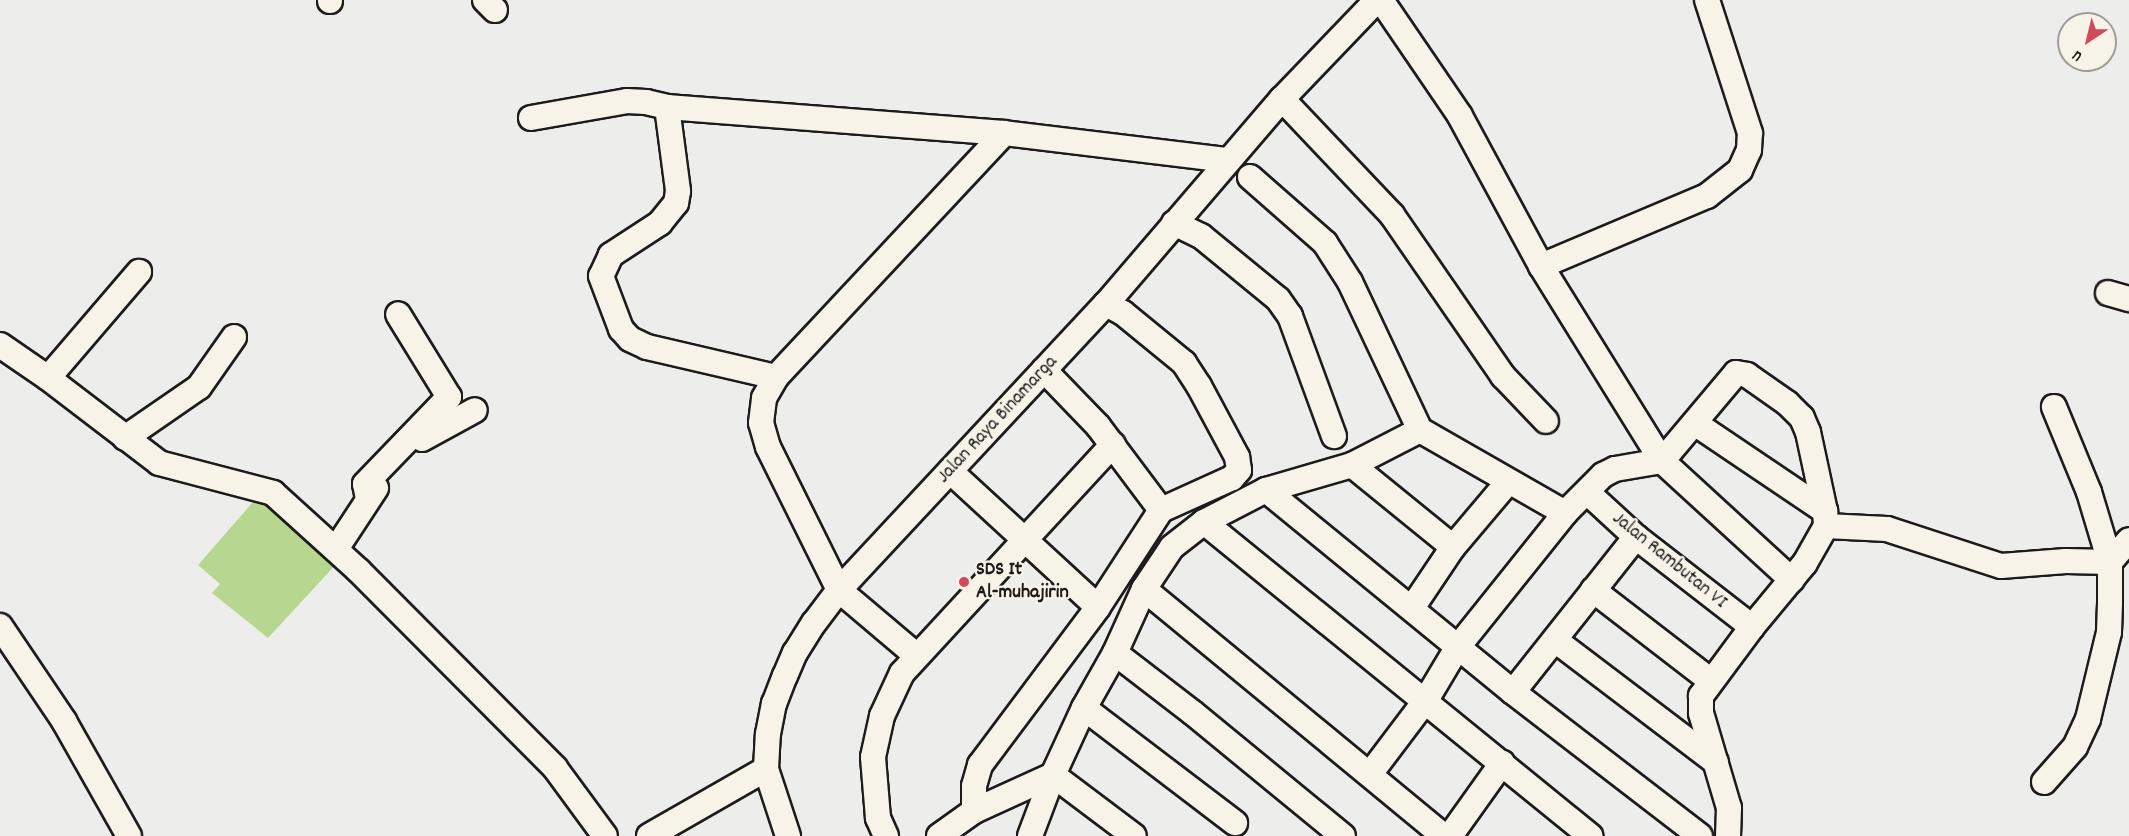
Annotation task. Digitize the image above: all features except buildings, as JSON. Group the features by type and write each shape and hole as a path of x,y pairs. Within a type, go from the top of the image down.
{"street":[{"name":"Jalan Raya Binamarga","path":"766,769 768,734 774,704 785,676 801,643 839,590 1106,303 1282,99 1379,0"},
{"path":"1379,0 1460,116 1541,266 1662,461 1792,580"},
{"path":"1541,266 1707,196 1740,170 1749,150 1750,133 1707,0"},
{"path":"1282,99 1392,215 1503,376 1546,421"},
{"path":"531,118 627,101 667,107 1004,134 1228,160"},
{"path":"667,107 678,190 676,203 660,223 611,255 601,276 621,329 630,339 647,347 776,377"},
{"path":"917,656 839,590 768,447 761,423 764,398 776,377 1004,134"},
{"path":"1250,177 1325,243 1350,282 1420,430 1565,513"},
{"path":"1174,223 1201,236 1278,299 1290,316 1334,436"},
{"path":"48,378 139,272"},
{"path":"974,811 974,786 980,765 1098,607 1161,510 1232,478 1239,470 1237,457 1184,363 1106,303"},
{"path":"368,499 364,484 449,397 398,314"},
{"path":"124,438 199,387 234,337"},
{"path":"0,345 48,378 159,463 175,470 237,482 273,493 336,549 555,768 605,836"},
{"path":"1044,370 1113,444 1161,510"},
{"path":"1370,774 1426,700 1457,648 1565,513 1603,475 1615,469 1662,461 1696,424 1736,373 1747,375 1786,403 1802,418 1808,432 1825,518 1805,563 1752,627 1701,696 1701,712 1729,808 1728,836"},
{"path":"2043,782 2075,747 2095,699 2109,632 2110,562 2089,492 2054,407"},
{"path":"336,549 368,499 397,461 425,436 475,410"},
{"path":"1696,424 1825,518 1887,529 2001,566 2066,561 2110,562"},
{"path":"1030,836 1053,775 1084,708 1115,653 1144,589 1172,547 1204,522 1266,490 1352,465 1420,430"},
{"path":"886,836 878,818 873,757 882,716 902,673 1023,539 1113,444"},
{"path":"1352,465 1453,548"},
{"path":"950,471 1098,607"},
{"path":"1412,608 1453,548 1508,482"},
{"path":"1266,490 1412,608 1457,648 1700,836"},
{"name":"Jalan Rambutan VI","path":"1587,492 1636,537 1752,627"},
{"path":"1204,522 1426,700 1590,836"},
{"path":"1513,692 1636,537"},
{"path":"2110,562 2129,540"},
{"path":"1144,589 1444,836"},
{"path":"1593,590 1711,681"},
{"path":"0,626 64,721 129,836"},
{"path":"1555,639 1716,762"},
{"path":"1115,653 1193,712 1343,836"},
{"path":"1084,708 1236,824"},
{"path":"1450,836 1502,763"},
{"path":"649,836 766,769 788,836"},
{"path":"939,836 974,811 1053,775"},
{"path":"1053,775 1134,836"}],"green space":[{"path":"260,494 340,560 268,638 212,593 220,584 198,565"}],"place":[{"name":"SDS It Al-muhajirin","path":"964,582"}]}
